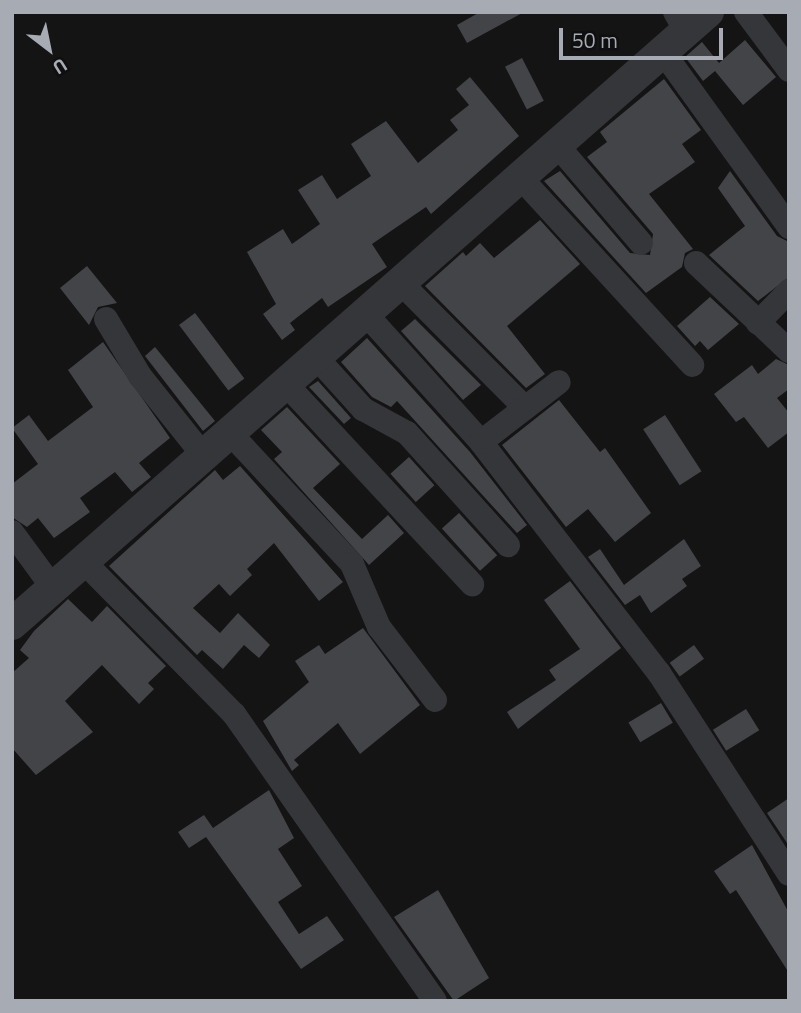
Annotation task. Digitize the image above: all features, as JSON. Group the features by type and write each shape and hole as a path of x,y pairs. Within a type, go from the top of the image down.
{"street":[{"path":"746,12 789,70"},
{"path":"12,624 556,145 683,27 789,228"},
{"path":"556,145 641,243"},
{"path":"520,177 692,365"},
{"path":"696,263 789,351"},
{"path":"400,282 525,408"},
{"path":"758,323 789,291"},
{"path":"365,313 481,442 659,673 789,874"},
{"path":"106,318 140,376 203,456"},
{"path":"315,356 363,409 407,433 508,545"},
{"path":"481,442 559,382"},
{"path":"285,383 472,584"},
{"path":"229,432 352,564 379,627 435,701"},
{"path":"12,532 53,588"},
{"path":"83,561 234,714 435,1001"}],"building":[{"path":"480,12 524,12 467,43 457,25"},
{"path":"745,40 776,77 743,105 715,71 703,81 685,57 702,42 719,63"},
{"path":"522,58 544,101 527,109 505,67"},
{"path":"470,77 519,136 431,214 426,207 372,244 387,267 328,307 322,298 290,323 295,330 282,340 263,314 276,304 247,252 283,229 292,244 320,224 298,190 322,175 337,199 371,176 351,144 386,121 418,163 458,130 450,120 469,105 456,89"},
{"path":"664,79 701,130 682,144 695,162 649,194 693,249 685,253 682,267 646,293 544,181 560,171 630,253 650,255 653,234 587,157 607,142 600,132"},
{"path":"730,171 777,236 789,242 789,277 758,301 709,255 745,226 718,188"},
{"path":"540,220 580,264 507,326 545,374 526,388 425,286 463,252 466,256 480,243 494,258"},
{"path":"87,266 117,303 98,307 89,325 60,288"},
{"path":"710,297 739,324 708,350 700,341 695,346 677,326"},
{"path":"195,313 244,378 228,391 179,325"},
{"path":"415,319 481,385 463,400 401,331"},
{"path":"367,338 470,452 527,525 517,533 397,401 391,407 372,397 341,362"},
{"path":"103,342 170,438 139,463 151,477 132,492 115,472 80,498 90,512 54,538 38,518 27,527 12,517 12,484 38,464 12,428 29,415 48,441 93,407 68,370"},
{"path":"155,347 215,421 203,431 145,356"},
{"path":"776,359 789,365 789,389 777,398 789,413 789,432 768,448 744,417 736,422 714,394 752,365 758,374"},
{"path":"318,381 351,418 344,424 309,387"},
{"path":"559,400 600,452 605,448 651,513 615,542 588,509 566,527 502,445"},
{"path":"287,407 340,464 313,488 362,539 388,515 404,533 369,565 274,459 282,452 261,430"},
{"path":"665,415 701,471 680,485 643,429"},
{"path":"409,457 434,485 416,502 390,474"},
{"path":"240,466 343,582 319,601 274,543 247,569 252,575 230,596 219,584 193,608 220,633 238,613 270,645 259,658 244,645 223,669 202,650 197,655 109,566 215,470 223,480"},
{"path":"459,513 497,555 480,571 442,528"},
{"path":"684,539 701,566 682,579 687,586 651,613 640,595 625,605 588,557 600,549 624,585"},
{"path":"570,581 621,648 518,729 507,712 556,680 549,670 580,649 544,600"},
{"path":"68,599 92,622 107,606 166,666 148,683 154,689 139,704 102,665 65,701 93,732 36,775 12,748 12,673 29,658 20,650 34,631"},
{"path":"363,628 420,705 360,754 338,723 294,760 299,765 292,771 263,721 309,682 295,661 319,645 325,654"},
{"path":"694,645 704,659 680,676 670,663"},
{"path":"661,703 673,723 640,742 628,723"},
{"path":"746,709 759,730 726,751 713,730"},
{"path":"269,790 294,838 278,849 302,886 278,902 299,934 327,916 344,940 301,969 206,837 189,848 178,832 204,815 213,828"},
{"path":"789,798 789,846 767,813"},
{"path":"752,845 789,913 789,973 736,890 730,894 714,871"},
{"path":"438,890 489,978 454,1001 394,917"}]}
